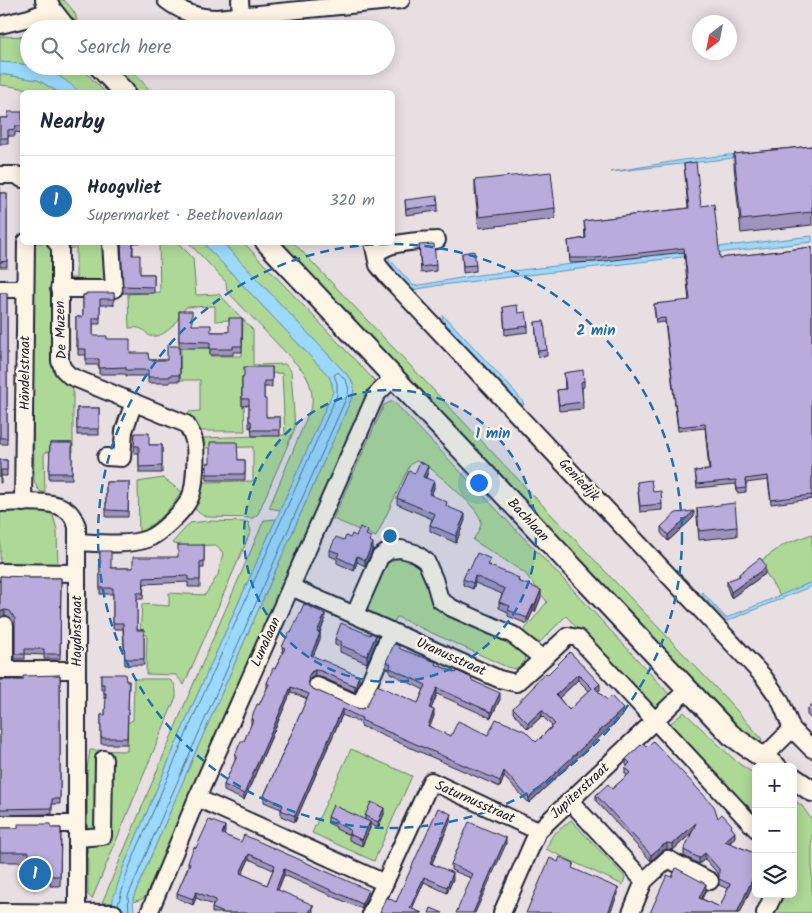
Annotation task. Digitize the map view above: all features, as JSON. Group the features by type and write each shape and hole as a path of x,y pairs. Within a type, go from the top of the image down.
{"main road":[{"path":"49,5 60,20"},
{"path":"108,75 122,90"},
{"name":"Bachlaan","path":"269,245 730,735 770,762"},
{"path":"797,781 812,791"}],"street":[{"path":"166,0 190,15 203,18 217,18 240,8 401,0"},
{"path":"21,20 29,18 49,5"},
{"path":"0,25 20,20"},
{"path":"0,175 16,175 20,178"},
{"name":"Geniedijk","path":"437,240 399,244 379,250 374,249 378,265 763,676 780,700 792,729"},
{"name":"Händelstraat","path":"24,503 26,245"},
{"name":"De Muzen","path":"58,245 60,247 60,362 63,369 70,376 186,424 191,431 195,443 192,492 184,508 155,535 148,539 129,542 78,542"},
{"path":"59,289 114,289 111,245"},
{"path":"0,289 25,289"},
{"name":"Lunalaan","path":"148,913 376,395 394,377"},
{"path":"106,457 122,458 124,431 134,402"},
{"name":"Haydnstraat","path":"0,504 46,503 59,505 73,516 77,526 77,912"},
{"path":"355,614 380,557 390,550 401,549 415,553 426,561 434,578 440,600 452,608 513,635 542,658"},
{"path":"0,572 77,573"},
{"name":"Uranusstraat","path":"291,587 500,679 516,683 568,636 578,638 654,720"},
{"path":"5,625 2,670 77,670"},
{"path":"317,686 360,705 391,631"},
{"name":"Jupiterstraat","path":"502,913 538,831 688,689"},
{"path":"654,720 752,825"},
{"path":"770,762 792,729 812,749"},
{"path":"0,824 77,831 103,836 104,759"},
{"name":"Saturnusstraat","path":"371,913 431,781 538,831"},
{"path":"197,798 385,883"},
{"path":"570,801 644,881"},
{"path":"630,913 644,881 668,859 710,881"},
{"path":"765,913 772,898"},
{"path":"0,912 114,913"}],"green space":[{"path":"58,0 64,0 76,16 76,20 70,20 59,5"},
{"path":"0,36 20,37 20,64 0,62"},
{"path":"0,74 38,80 55,90 36,90 0,85"},
{"path":"57,75 88,75 103,90 76,90"},
{"path":"116,75 136,75 150,90 130,90"},
{"path":"34,245 52,245 55,363 73,382 73,452 46,452 44,454 45,492 41,492 37,488 34,480"},
{"path":"65,245 108,245 108,286 66,287 65,278 76,278 76,248 65,248"},
{"path":"159,245 180,245 193,258 196,295 219,294 243,319 215,321 215,306 186,307 171,328 161,335 149,336 140,329 129,328 128,294 160,292"},
{"path":"191,245 205,245 329,376 332,383 333,393 280,510 269,508 312,405 312,395 303,371 227,291 226,282"},
{"path":"225,245 246,245 375,381 149,893 142,899 133,902 133,898 196,751 353,395 351,379"},
{"path":"276,245 296,245 762,739 761,742 754,744 747,740"},
{"path":"243,319 253,330 253,365 285,364 291,371 295,428 258,514 253,518 207,517 193,507 200,496 204,482 253,481 253,447 204,448 204,438 285,435 282,373 244,375 242,406 244,406 245,431 196,431 189,420 189,412 200,411 200,380 180,380 181,347 210,347 210,356 242,356"},
{"path":"393,401 565,581 670,695 655,709 649,708 566,616 539,643 522,633 547,602 525,573 473,540 481,524 479,516 457,491 425,464 416,461 410,465 376,537 333,519 384,405"},
{"path":"163,478 182,492 165,514 139,534 138,482"},
{"path":"0,510 42,510 52,512 57,530 58,568 0,568"},
{"path":"276,519 191,709 123,868 113,903 102,903 264,520"},
{"path":"208,521 248,522 251,531 184,685 176,675 146,674 147,635 140,635 142,604 169,606 169,593 205,595 218,575 223,553 216,545 181,546 172,543 190,523"},
{"path":"812,534 812,582 780,596 759,562 785,544"},
{"path":"406,556 417,560 422,574 429,583 523,649 525,660 516,669 507,667 397,617 392,625 363,611 387,562 395,557"},
{"path":"134,679 170,680 175,686 176,697 92,899 88,895 87,769 90,750 127,751 127,723 133,720"},
{"path":"684,712 738,763 752,772 752,816 671,732 671,723"},
{"path":"351,749 412,776 374,861 312,833"},
{"path":"797,802 812,820 812,913 773,913 779,898 797,898"},
{"path":"571,820 625,877 623,885 546,849 552,836"}],"water":[{"path":"0,62 20,64 20,75 57,75 77,90 55,90 38,80 0,74"},
{"path":"812,146 812,149 611,172 683,160"},
{"path":"812,236 812,242 441,285 412,290 384,260 383,253 388,255 390,260 414,286 478,275"},
{"path":"205,245 225,245 351,379 354,387 353,395 133,898 134,913 112,913 113,899 123,868 191,709 333,392 329,376"},
{"path":"442,316 452,324 515,392 524,405 519,403 444,322"},
{"path":"812,582 812,586 727,621 700,594 702,592 726,618"}],"building":[{"path":"8,112 20,112 20,126 15,126 15,129 8,130 8,138 0,138 0,118 8,118"},
{"path":"812,146 812,212 741,220 734,154"},
{"path":"696,162 701,206 714,204 720,258 812,247 812,495 771,500 768,476 745,479 746,488 737,489 736,480 697,484 695,471 710,470 705,424 678,427 665,318 656,319 654,304 690,300 684,248 596,258 570,258 568,241 586,238 584,221 689,208 684,164"},
{"path":"551,172 555,208 479,217 475,180"},
{"path":"0,193 7,193 7,261 0,262"},
{"path":"437,196 438,205 406,209 405,200"},
{"path":"434,244 436,265 421,267 419,245"},
{"path":"121,245 133,245 132,255 140,255 140,274 154,274 154,287 123,286"},
{"path":"474,251 476,265 463,266 462,253"},
{"path":"0,293 7,293 7,438 0,438"},
{"path":"86,293 114,293 114,299 100,299 100,318 93,318 93,336 107,336 107,339 130,339 130,353 148,353 149,360 167,360 167,346 179,346 180,375 148,377 148,370 126,370 126,367 99,368 99,359 86,359 86,349 78,349 76,317 83,317 83,295 86,295"},
{"path":"517,305 518,313 526,312 528,326 505,329 503,307"},
{"path":"179,311 192,311 192,325 211,325 211,332 229,332 229,318 242,318 242,346 233,346 233,349 210,349 210,342 179,341"},
{"path":"544,321 547,350 538,351 535,322"},
{"path":"244,367 272,367 272,381 264,381 266,417 280,417 280,430 252,430 251,421 249,421 249,399 242,399"},
{"path":"583,370 584,381 581,382 583,402 559,405 557,390 566,389 564,373"},
{"path":"77,408 99,408 99,429 77,429"},
{"path":"135,433 149,433 149,445 162,445 162,466 139,467 139,446 134,446"},
{"path":"210,442 237,442 238,460 245,460 245,474 207,474 207,463 210,463"},
{"path":"50,443 72,443 72,473 49,473"},
{"path":"0,460 7,460 7,470 1,470 1,477 0,477"},
{"path":"420,462 428,466 423,477 434,481 429,494 447,502 446,506 465,514 456,536 430,525 435,514 397,498 409,471 415,473"},
{"path":"651,480 653,492 661,491 662,504 640,506 637,482"},
{"path":"106,482 129,482 128,511 106,510"},
{"path":"735,503 737,527 699,531 697,508"},
{"path":"694,511 668,535 661,527 676,513"},
{"path":"360,527 368,531 366,535 371,537 369,541 373,543 365,560 357,556 354,565 337,557 339,553 330,550 336,537 344,540 346,536 350,538 352,534 356,536"},
{"path":"178,545 204,545 204,561 200,562 200,580 188,580 188,576 144,578 143,593 137,593 137,630 144,630 144,659 125,659 123,623 113,623 113,588 100,588 100,551 111,551 111,568 133,568 133,557 178,557"},
{"path":"477,553 491,559 488,565 519,578 518,581 541,590 527,618 508,610 510,606 499,602 505,589 475,576 473,583 463,579"},
{"path":"760,558 765,564 765,568 731,592 727,581 740,576 739,574"},
{"path":"0,576 61,578 60,654 44,654 44,649 25,649 25,654 15,654 15,619 10,611 0,612"},
{"path":"304,604 325,614 317,632 320,633 311,655 359,676 355,686 315,670 308,677 309,686 356,708 362,709 366,707 377,685 418,703 426,685 390,668 391,664 386,662 394,644 400,646 399,648 403,650 436,662 435,664 456,673 457,671 472,678 471,680 500,693 491,712 437,688 429,708 434,710 428,726 451,736 458,721 488,735 496,719 525,731 536,742 542,738 555,724 542,710 528,723 513,708 534,684 546,673 548,674 570,652 600,684 595,688 607,700 611,696 623,709 529,798 504,771 500,781 361,720 362,718 342,709 295,816 281,810 283,805 264,796 309,694 291,687 244,794 224,785 237,756 235,755 241,741 244,741 253,720 251,719 257,704 259,705 269,684 267,683 273,668 275,669 285,648 282,647 289,632 291,633","holes":["578,674 592,688 569,710 556,695"]},
{"path":"341,623 370,635 371,633 376,635 367,656 340,645 342,642 335,639"},
{"path":"101,674 125,674 126,681 129,681 127,738 101,738 101,715 105,715 106,693 104,693 104,684 101,684"},
{"path":"60,675 60,799 52,799 52,808 0,809 0,680 23,680 23,676"},
{"path":"812,705 812,714 807,709"},
{"path":"653,741 714,806 718,818 722,814 732,825 731,827 735,832 725,841 752,852 752,880 737,913 650,913 667,875 672,877 676,868 706,884 699,898 720,907 730,884 719,879 719,869 705,853 699,858 684,850 696,823 673,844 667,843 651,855 596,795 608,784 612,789 630,773 625,768 630,763 626,759 643,743 647,747"},
{"path":"371,802 384,808 378,822 365,816"},
{"path":"333,805 370,822 362,840 349,834 350,830 328,817"},
{"path":"438,808 451,814 430,863 453,873 447,887 424,877 410,908 422,913 380,912 386,897 396,902"},
{"path":"209,820 225,826 222,834 241,842 244,835 368,890 362,904 284,869 276,889 313,905 309,913 224,913 212,908 216,900 196,892 193,899 177,893 190,863 188,862 194,847 196,848","holes":["249,854 275,865 267,885 240,873"]},
{"path":"469,822 506,838 473,913 456,913 473,874 451,864"},
{"path":"18,824 51,824 51,828 61,828 60,876 50,876 50,869 28,869 29,852 0,852 0,828 18,828"},
{"path":"560,857 574,863 572,868 618,888 608,913 526,913 550,858 558,862"},
{"path":"431,908 443,913 429,913"}],"place":[{"name":"Hoogvliet","path":"35,874"}]}
